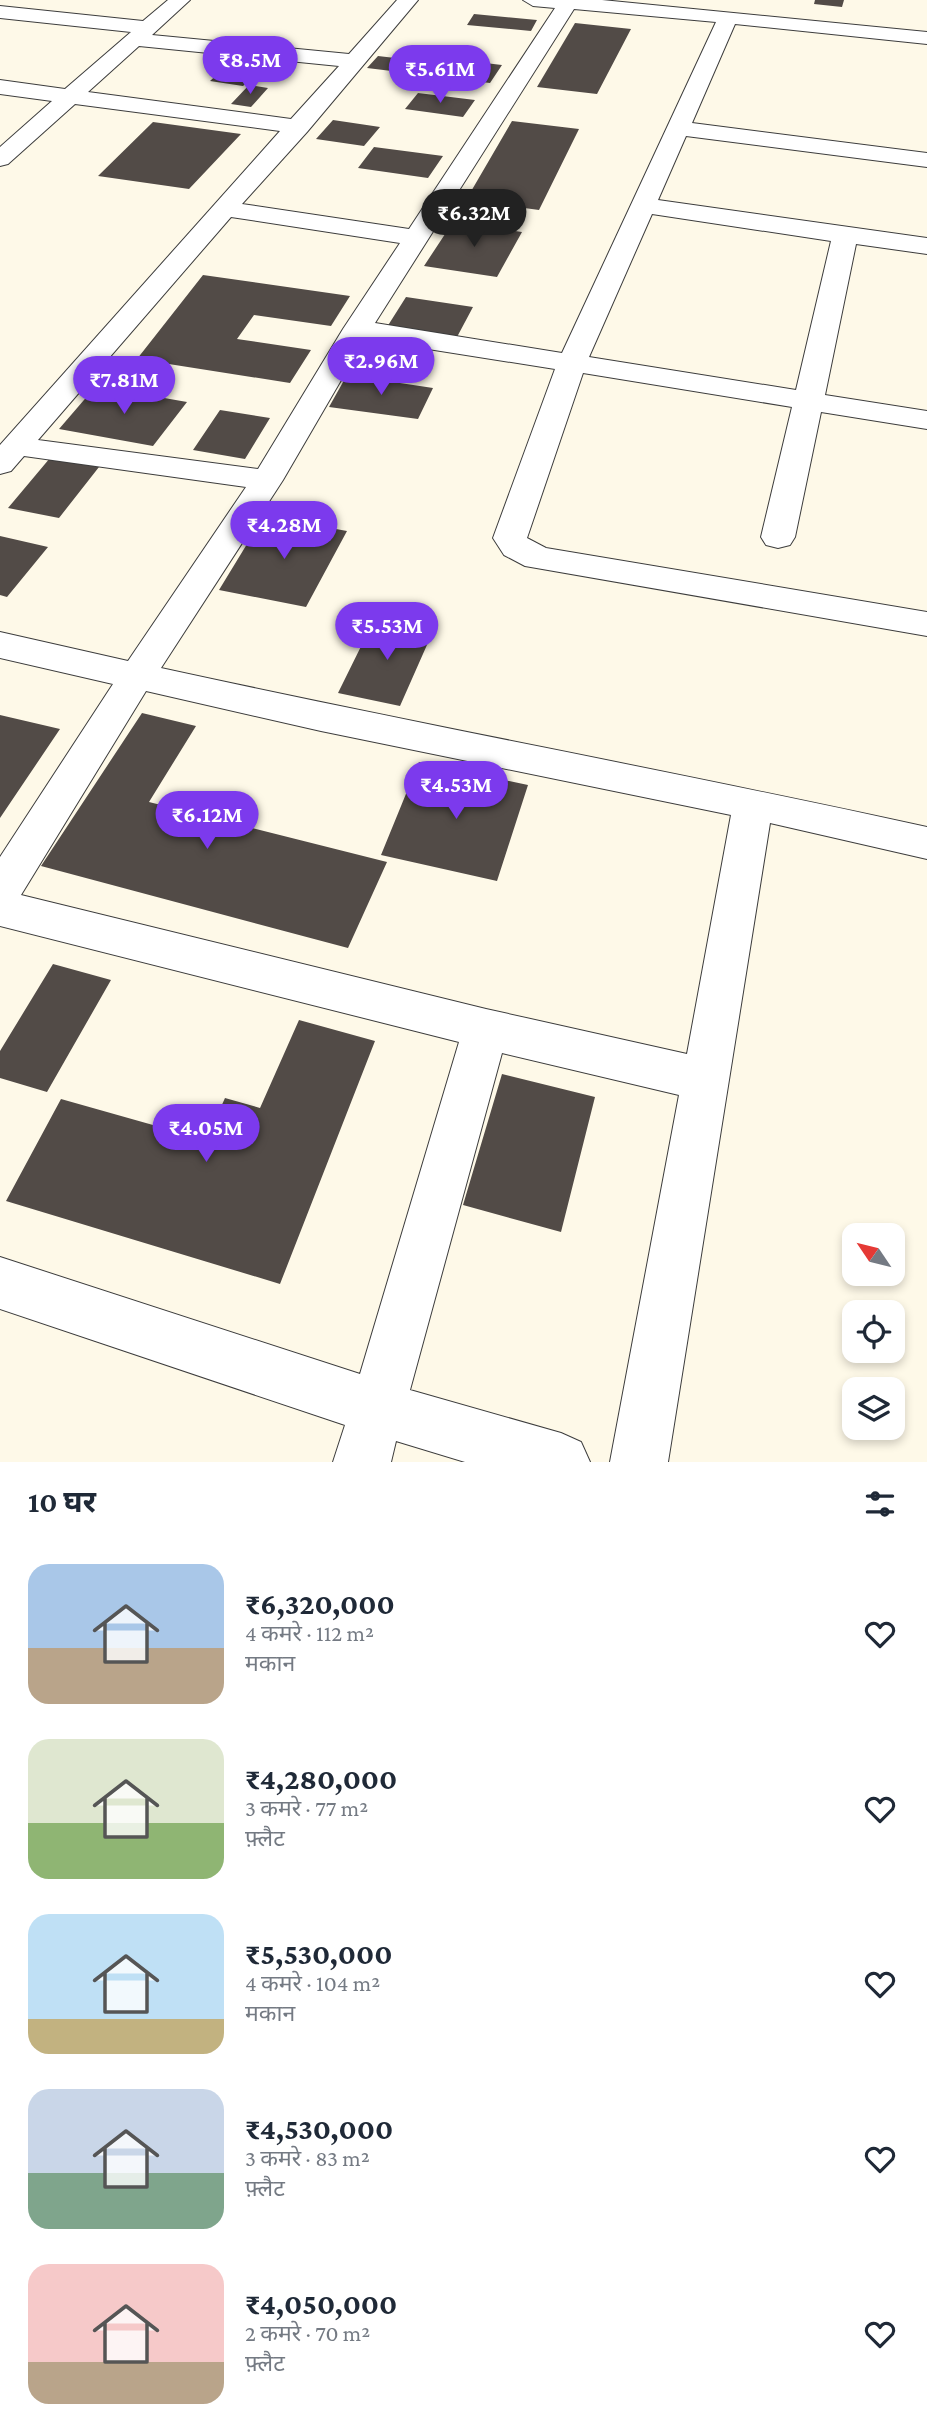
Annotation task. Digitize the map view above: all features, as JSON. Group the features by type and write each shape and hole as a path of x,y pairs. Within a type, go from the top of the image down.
{"street":[{"path":"0,159 180,0"},
{"path":"8,455 408,0"},
{"path":"533,0 728,16 927,38"},
{"path":"0,892 137,676 267,480 357,329 568,3"},
{"path":"0,12 356,61"},
{"path":"728,16 572,363 510,538 516,547 537,558 927,624"},
{"path":"0,87 299,127"},
{"path":"677,128 927,160"},
{"path":"642,205 927,246"},
{"path":"227,209 416,238"},
{"path":"778,537 845,235"},
{"path":"357,329 927,419"},
{"path":"8,455 267,480"},
{"path":"0,645 321,717 753,804 927,843"},
{"path":"639,1462 753,804"},
{"path":"0,908 486,1030 706,1080"},
{"path":"362,1462 486,1030"},
{"path":"0,1283 378,1408 561,1462"}],"building":[{"path":"815,0 844,0 842,7 814,4"},
{"path":"474,14 537,20 531,31 467,25"},
{"path":"575,23 631,29 597,94 537,87"},
{"path":"237,56 269,61 243,86 210,81"},
{"path":"378,56 438,63 442,58 502,65 490,83 367,68"},
{"path":"249,85 268,88 251,107 231,104"},
{"path":"418,93 475,100 463,117 405,109"},
{"path":"333,120 380,127 364,146 316,139"},
{"path":"512,121 579,129 539,210 466,200"},
{"path":"153,122 241,134 189,189 98,176"},
{"path":"374,147 443,156 428,178 358,168"},
{"path":"453,222 522,232 497,277 424,266"},
{"path":"203,275 350,296 331,326 254,315 237,339 311,350 290,383 137,359"},
{"path":"406,297 473,307 457,337 387,327"},
{"path":"347,375 433,388 418,419 329,407"},
{"path":"96,386 187,402 153,446 59,429"},
{"path":"220,410 270,418 245,459 193,450"},
{"path":"50,458 99,467 59,518 8,508"},
{"path":"264,516 347,531 306,607 219,590"},
{"path":"0,536 48,547 7,597 0,595"},
{"path":"375,618 434,629 400,706 338,693"},
{"path":"142,713 196,726 149,802 387,862 348,948 41,866"},
{"path":"0,715 60,729 0,818"},
{"path":"419,762 528,785 497,881 381,855"},
{"path":"53,964 111,980 47,1092 0,1078 0,1051"},
{"path":"299,1020 375,1041 280,1284 6,1201 61,1099 206,1140 225,1098 260,1108"},
{"path":"502,1074 595,1097 561,1232 463,1205"}]}
